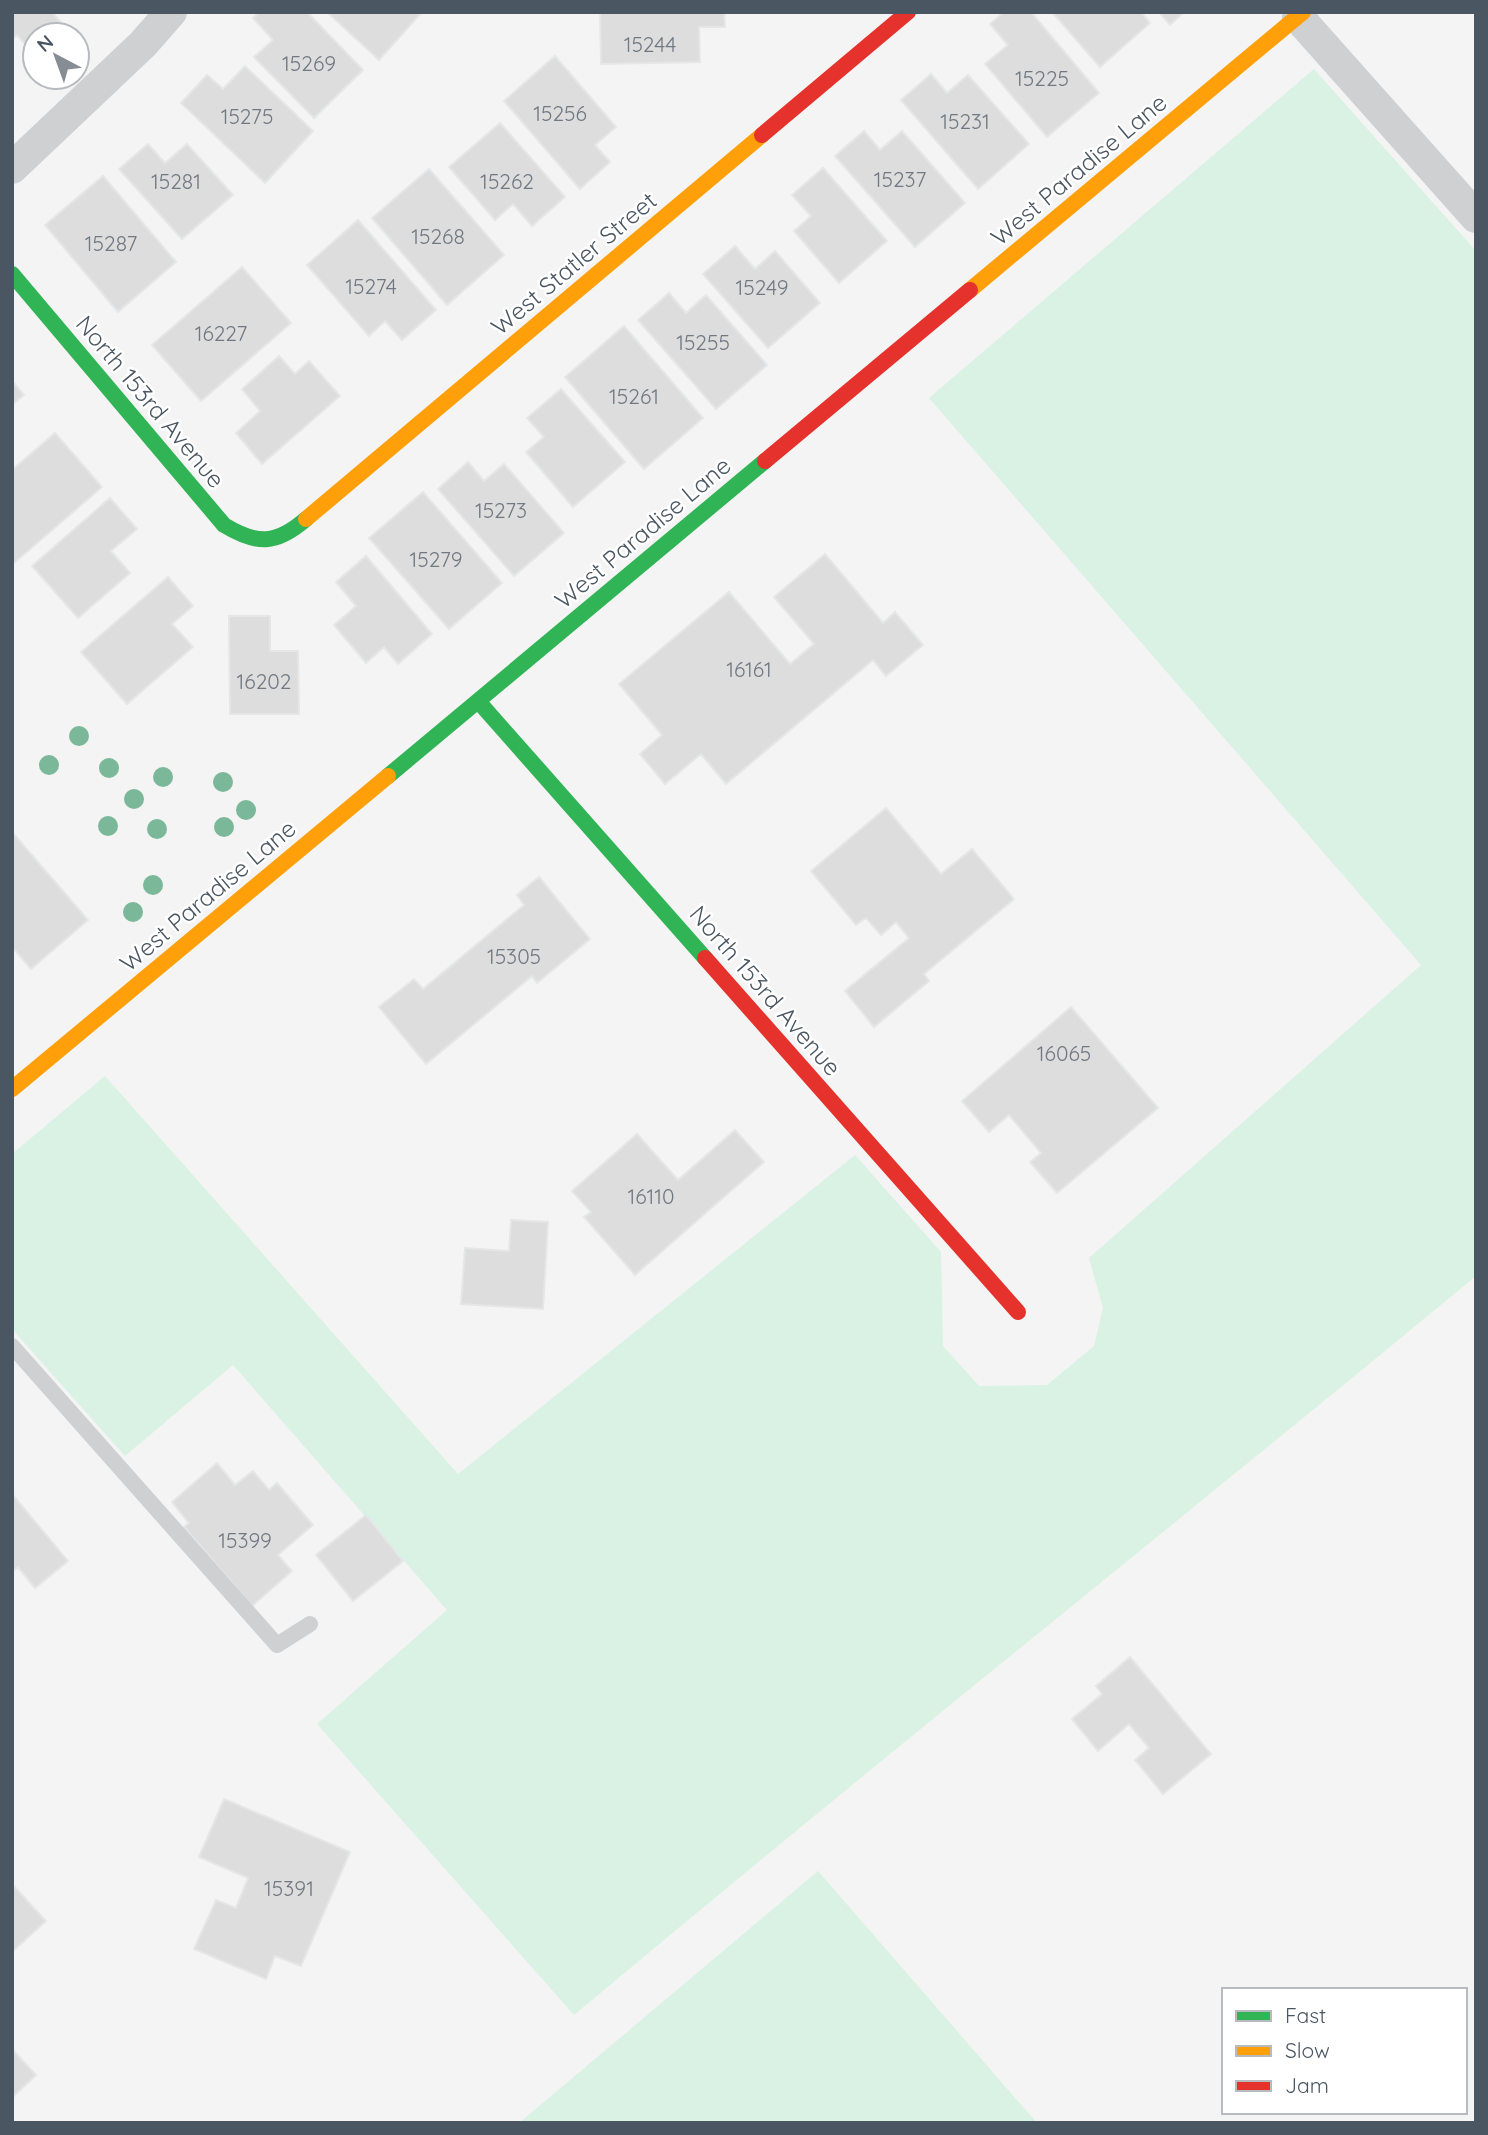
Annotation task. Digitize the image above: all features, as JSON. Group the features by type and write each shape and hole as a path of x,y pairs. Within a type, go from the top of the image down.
{"street":[{"path":"12,168 143,44 171,12"},
{"path":"1301,15 1476,216"},
{"name":"West Paradise Lane","path":"12,1089 1301,15"},
{"name":"West Statler Street","path":"264,541 283,535 299,525 888,18"},
{"name":"North 153rd Avenue","path":"12,274 224,525 245,538 264,541"},
{"name":"North 153rd Avenue","path":"478,701 1018,1312"}],"lane":[{"path":"12,1346 277,1645 310,1624"}],"green space":[{"path":"1314,69 1476,251 1476,1276 574,2015 317,1724 447,1610 233,1365 125,1456 12,1329 12,1154 105,1076 458,1474 855,1155 941,1252 943,1346 979,1386 1047,1385 1094,1346 1103,1308 1089,1258 1421,965 929,398"},
{"path":"818,1871 1037,2123 519,2123"}],"building":[{"path":"12,12 52,12 60,21 21,21 21,39 17,35 12,39"},
{"path":"259,12 307,12 363,70 314,118 254,57 273,40 253,18"},
{"path":"327,12 422,12 379,60"},
{"path":"600,12 724,12 725,27 699,27 700,62 601,64"},
{"path":"1004,12 1031,12 1099,93 1047,137 985,64 1008,45 990,24"},
{"path":"1052,12 1141,12 1150,23 1100,67"},
{"path":"1159,12 1184,12 1170,25"},
{"path":"555,56 616,127 595,145 610,162 580,189 504,101"},
{"path":"245,66 313,131 265,183 181,103 207,75 223,89"},
{"path":"931,74 947,93 968,75 1029,144 978,189 901,100"},
{"path":"500,123 565,197 532,226 513,204 495,220 449,167"},
{"path":"864,131 880,150 902,131 965,203 915,247 835,156"},
{"path":"148,144 165,163 187,144 233,195 182,239 119,169"},
{"path":"823,168 887,241 839,283 794,231 811,216 792,195"},
{"path":"429,169 504,255 447,305 372,218"},
{"path":"103,176 176,262 118,312 45,225"},
{"path":"358,220 436,310 402,340 385,321 369,336 307,265"},
{"path":"735,246 755,269 775,251 820,303 768,348 703,274"},
{"path":"242,267 291,323 201,401 152,345"},
{"path":"669,293 686,313 706,295 767,365 716,409 638,320"},
{"path":"624,326 703,418 644,469 565,377"},
{"path":"279,356 295,374 309,361 340,396 262,464 236,433 260,411 242,389"},
{"path":"12,381 24,395 12,405"},
{"path":"561,389 625,462 573,507 526,452 544,437 527,418"},
{"path":"55,433 102,487 14,563 12,470"},
{"path":"468,462 484,481 504,464 564,533 514,576 438,489"},
{"path":"423,492 502,583 449,629 369,538"},
{"path":"110,498 137,529 111,551 130,573 78,618 32,566"},
{"path":"825,554 883,623 895,612 923,645 886,676 873,660 726,784 701,754 665,784 640,754 662,735 619,684 729,592 790,664 814,644 774,597"},
{"path":"366,556 432,634 398,664 384,647 366,663 334,625 356,606 336,582"},
{"path":"168,577 193,606 172,624 193,647 127,704 81,652"},
{"path":"229,616 270,616 270,651 298,651 299,714 230,714"},
{"path":"886,808 941,874 972,849 1014,899 924,974 929,981 874,1027 845,991 909,938 896,922 881,935 866,918 856,925 811,871"},
{"path":"12,832 88,920 31,969 12,947"},
{"path":"539,877 590,939 537,983 532,976 426,1064 379,1007 414,979 423,989 524,905 517,895"},
{"path":"1071,1007 1158,1108 1057,1193 1030,1162 1041,1153 1009,1115 989,1132 962,1101"},
{"path":"735,1130 764,1162 635,1275 584,1217 591,1212 572,1191 637,1134 678,1180"},
{"path":"511,1220 548,1222 543,1309 461,1304 465,1248 509,1251"},
{"path":"217,1463 235,1485 253,1471 269,1490 277,1483 313,1525 278,1555 292,1571 252,1606 184,1527 189,1523 172,1502"},
{"path":"12,1494 68,1561 35,1588 18,1567 12,1572"},
{"path":"366,1515 403,1561 353,1601 316,1555"},
{"path":"1130,1657 1211,1754 1163,1794 1135,1760 1149,1748 1129,1724 1098,1751 1072,1719 1102,1694 1096,1686"},
{"path":"224,1799 350,1852 301,1966 275,1956 266,1979 194,1949 216,1900 236,1908 248,1878 199,1857"},
{"path":"12,1884 46,1921 12,1952"},
{"path":"12,2049 36,2075 12,2098"}],"traffic: fast":[{"path":"12,274 224,525 247,536 266,539 285,534 306,519"},
{"path":"388,776 765,461"},
{"path":"478,701 705,958"}],"traffic: slow":[{"path":"970,290 1303,12"},
{"path":"306,519 762,135"},
{"path":"12,1089 388,776"}],"traffic: jam":[{"path":"762,135 908,12"},
{"path":"765,461 970,290"},
{"path":"705,958 1018,1312"}]}
